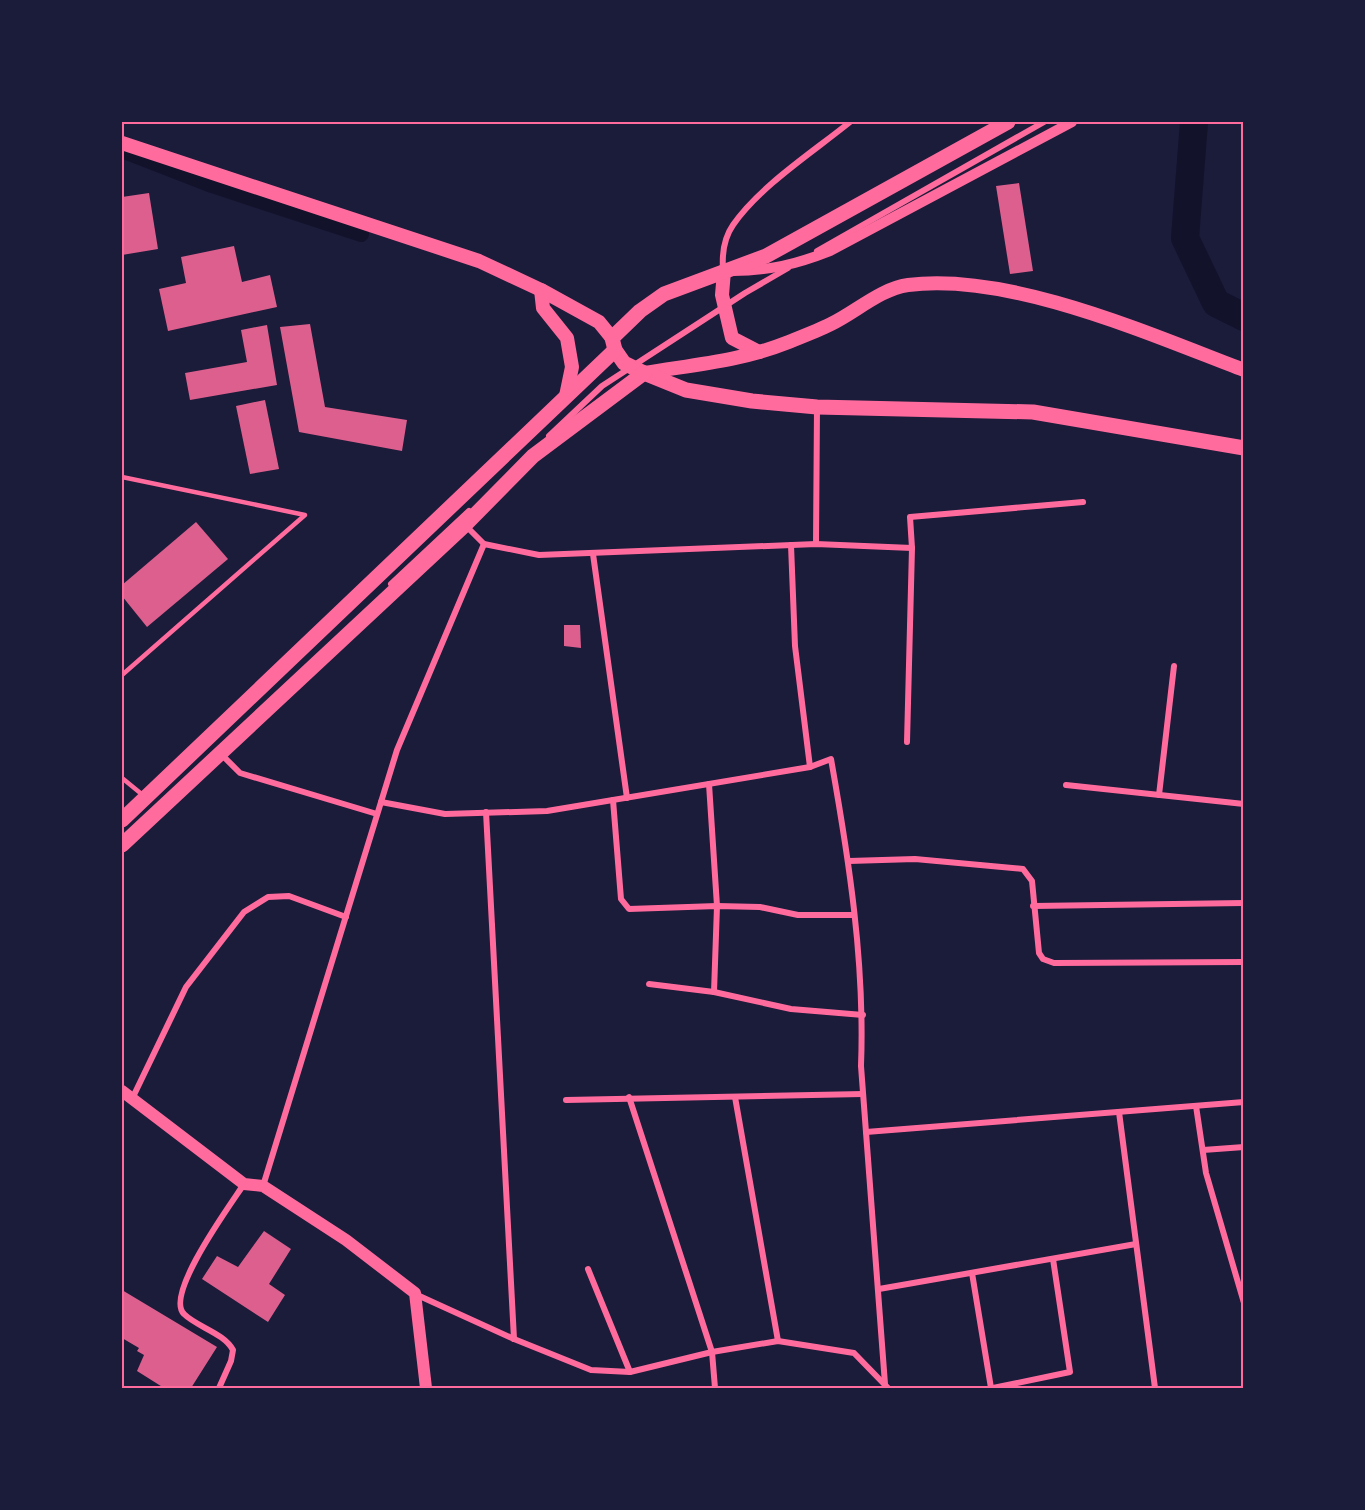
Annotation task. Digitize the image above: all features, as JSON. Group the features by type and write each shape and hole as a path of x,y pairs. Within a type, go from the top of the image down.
{"highway":[{"path":"122,820 566,396 614,344 640,311 664,294 766,255 1008,122"},
{"path":"614,344 624,363 644,373 686,390 752,402 817,407 1033,412 1244,448"},
{"path":"122,845 465,525 533,456 644,373"}],"main road":[{"path":"122,143 479,261 541,290 599,322 614,344"},
{"path":"723,271 722,295 732,338 759,352"},
{"path":"644,373 759,352 833,323 873,299 906,285 943,284 980,286 1058,304 1244,370"},
{"path":"541,290 543,308 567,338 572,367 566,396"},
{"path":"122,1091 244,1184 263,1186 346,1240 415,1293 426,1389"}],"street":[{"path":"850,122 765,191 732,226 722,252 723,271 762,271 782,268 830,251 1072,122"},
{"path":"122,836 602,386 745,293 1044,122"},
{"path":"816,544 817,407"},
{"path":"907,742 912,548 910,517 1083,502"},
{"path":"465,525 484,544 539,555 816,544 912,548"},
{"path":"263,1186 397,750 484,544"},
{"path":"791,545 795,646 810,767"},
{"path":"593,554 627,798"},
{"path":"1159,795 1174,666"},
{"path":"221,754 240,773 377,814"},
{"path":"381,802 445,814 547,811 810,767 831,759 849,861 863,1015 863,1094 879,1289 884,1387"},
{"path":"710,784 717,906 714,992"},
{"path":"1066,785 1244,804"},
{"path":"613,800 623,904 637,910 717,906 760,907 798,915 854,915"},
{"path":"486,812 514,1339"},
{"path":"849,861 915,859 1014,866 1029,874 1032,881 1039,953 1043,959 1054,963 1244,962"},
{"path":"132,1099 186,987 244,912 268,897 289,896 346,917"},
{"path":"1033,906 1244,903"},
{"path":"649,984 714,992 791,1009 863,1015"},
{"path":"566,1100 863,1094"},
{"path":"629,1097 712,1352 715,1389"},
{"path":"735,1097 778,1341"},
{"path":"866,1132 1244,1102"},
{"path":"1196,1106 1206,1173 1244,1303"},
{"path":"1119,1112 1155,1389"},
{"path":"1203,1150 1244,1147"},
{"path":"219,1389 231,1361 232,1350 183,1313 179,1301 189,1271 244,1184"},
{"path":"879,1289 1136,1244"},
{"path":"972,1273 992,1389 1070,1372 1053,1259"},
{"path":"588,1269 630,1372"},
{"path":"415,1293 514,1339 591,1370 630,1372 712,1352 778,1341 854,1353 884,1387"},
{"path":"1031,1380 1033,1389"}],"lane":[{"path":"122,477 305,515 122,675"},
{"path":"122,778 146,797"}],"building":[{"path":"1019,183 1033,271 1010,274 996,186"},
{"path":"149,193 158,249 122,255 122,197"},
{"path":"234,246 242,282 270,275 277,307 168,331 159,289 186,283 181,257"},
{"path":"310,324 325,407 407,420 402,451 299,432 280,327"},
{"path":"267,325 277,385 190,400 185,373 247,362 241,330"},
{"path":"265,400 279,469 250,474 236,406"},
{"path":"196,522 228,559 147,627 122,596 122,585"},
{"path":"564,625 580,625 581,648 564,646"},
{"path":"264,1231 291,1249 269,1284 285,1295 268,1322 202,1279 217,1256 238,1267"},
{"path":"122,1290 217,1347 191,1388 164,1388 137,1371 144,1355 137,1351 139,1348 122,1338"}],"waterway":[{"path":"1194,122 1185,238 1216,303 1244,317"},
{"path":"122,150 212,185 361,234"}]}
